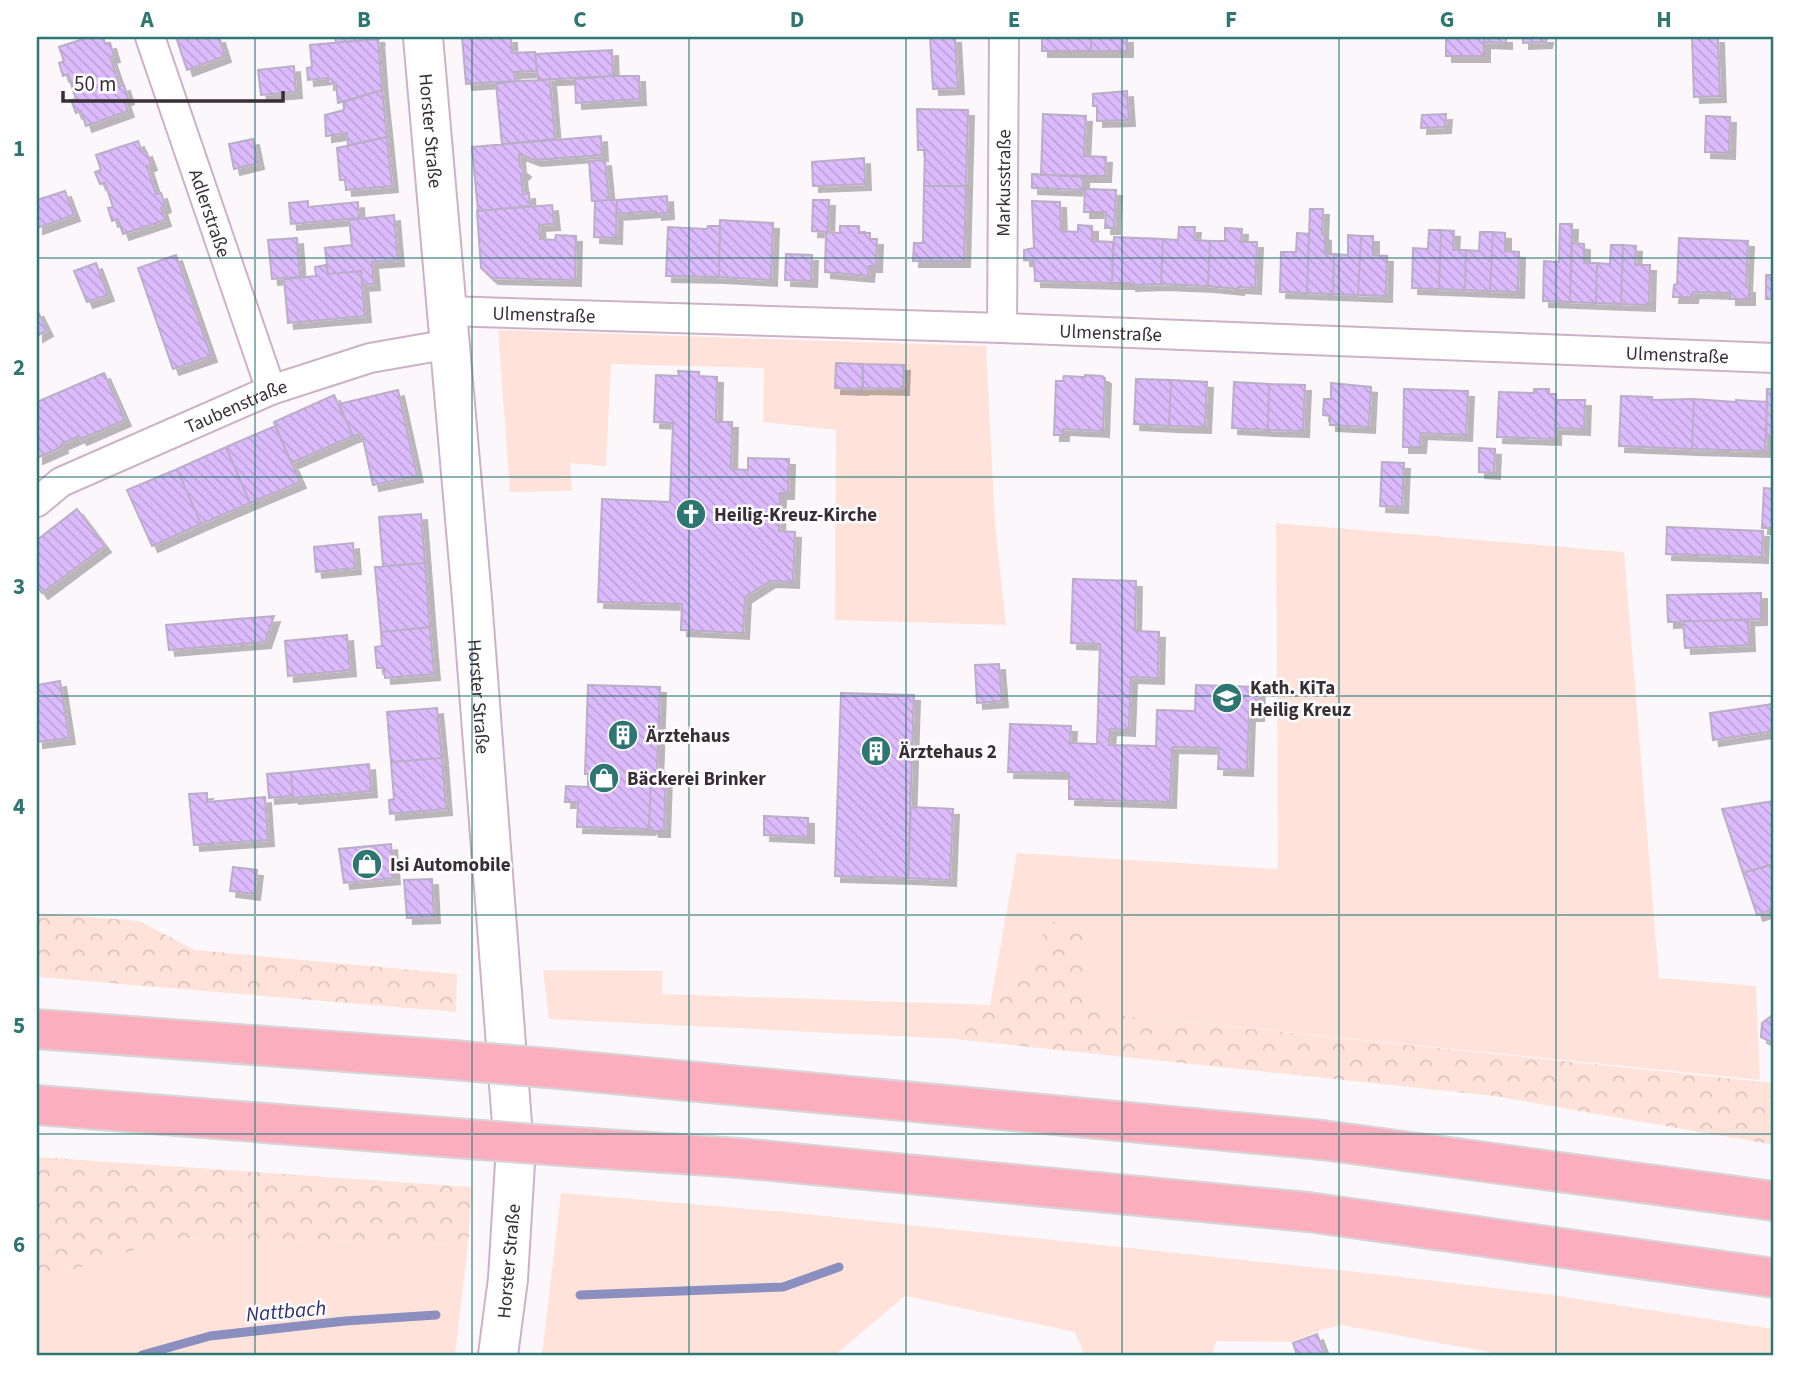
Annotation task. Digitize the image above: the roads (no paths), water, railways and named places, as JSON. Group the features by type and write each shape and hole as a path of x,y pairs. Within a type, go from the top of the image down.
{"highway":[{"path":"37,1028 559,1069 1322,1140 1774,1201"},
{"path":"37,1105 455,1139 740,1158 1308,1212 1774,1278"}],"main road":[{"name":"Horster Straße","path":"423,37 515,1163 508,1279 498,1355"}],"street":[{"name":"Adlerstraße","path":"150,37 271,390"},
{"name":"Markusstraße","path":"1002,328 1004,37"},
{"name":"Taubenstraße","path":"37,502 61,482 271,390 370,358 448,327"},
{"name":"Ulmenstraße","path":"448,327 1002,328 1774,358"}],"waterway":[{"name":"Nattbach","path":"580,1295 783,1287 839,1267"},
{"name":"Nattbach","path":"142,1355 210,1336 345,1321 436,1315"}],"place":[{"name":"Heilig-Kreuz-Kirche","path":"691,514"},
{"name":"Kath. KiTa Heilig Kreuz","path":"1227,698"},
{"name":"Ärztehaus","path":"623,735"},
{"name":"Ärztehaus 2","path":"876,751"},
{"name":"Bäckerei Brinker","path":"604,778"},
{"name":"Isi Automobile","path":"367,864"}]}
